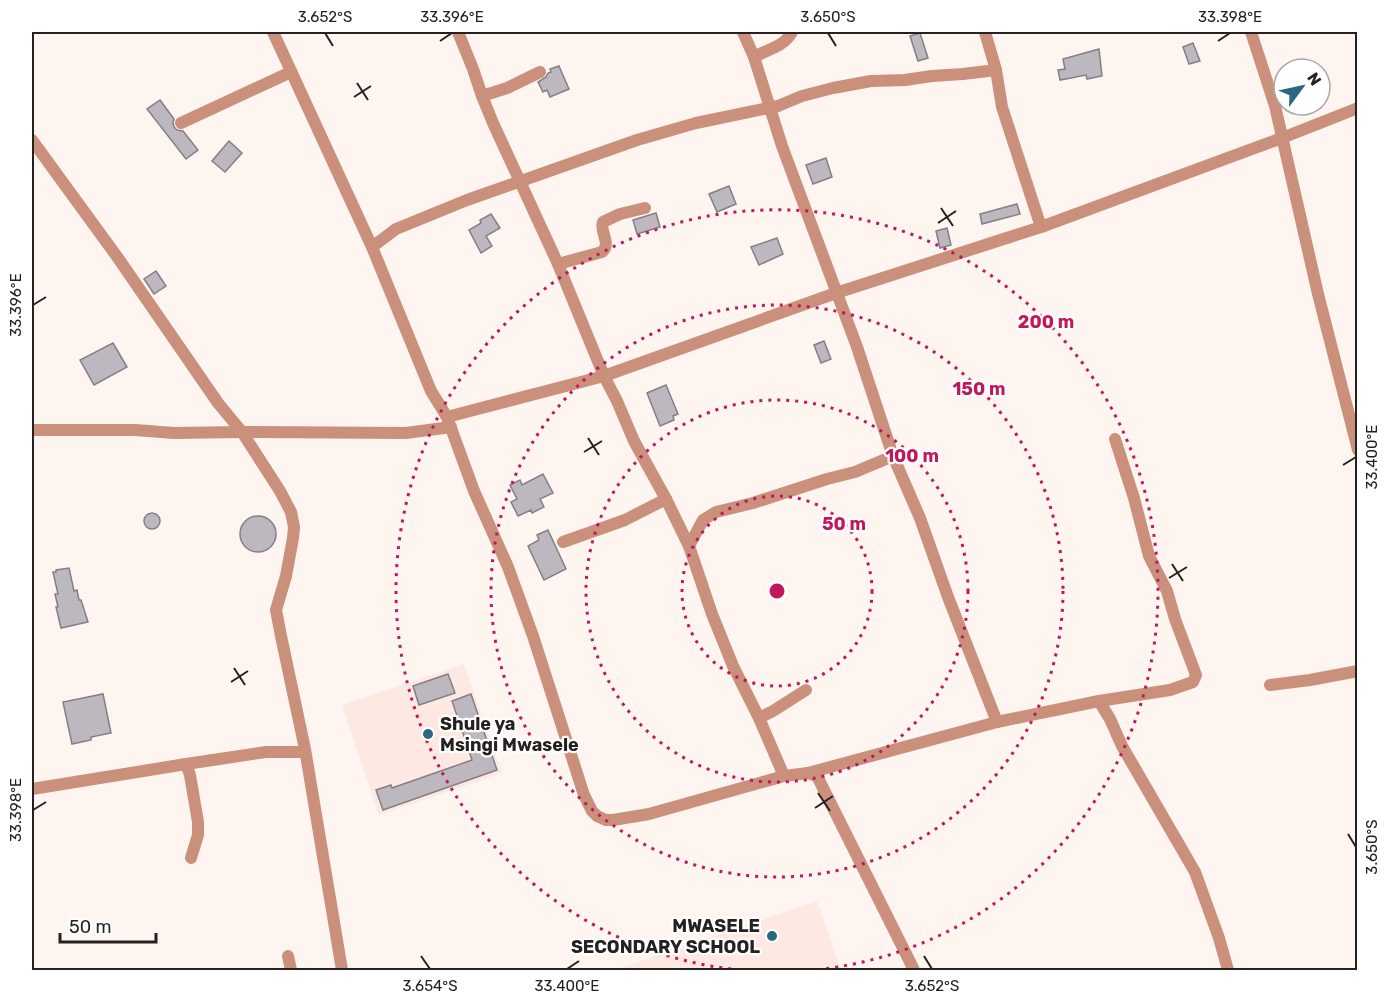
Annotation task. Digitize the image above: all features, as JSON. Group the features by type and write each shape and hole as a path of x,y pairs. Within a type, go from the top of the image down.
{"street":[{"path":"273,32 372,247 431,391 449,422 474,491 508,567 533,636 584,795 597,816 613,820 650,814 784,776 808,773 997,722 1099,701 1170,690 1193,682 1196,675 1167,591 1149,556 1115,439"},
{"path":"458,32 482,96 558,264 604,376 634,441 689,546 711,614 784,776"},
{"path":"743,32 754,57 782,146 807,210 893,456 920,518 997,722"},
{"path":"754,57 781,44 792,32"},
{"path":"985,32 996,70 1002,107 1041,227"},
{"path":"1251,32 1275,106 1318,294 1358,450"},
{"path":"372,247 396,229 520,180 637,140 696,123 770,107 833,88 871,81 905,80 932,75 996,70"},
{"path":"181,123 291,72"},
{"path":"482,96 507,88 540,72"},
{"path":"32,430 123,430 174,433 406,433 604,376 836,293 1041,227 1358,108"},
{"path":"32,140 118,258 218,403 242,432 291,512 294,521 293,538 286,576 276,610 306,752 342,970"},
{"path":"558,264 603,251 606,245 602,223 620,214 645,208"},
{"path":"1346,404 1358,412"},
{"path":"689,546 703,520 716,512 855,472 893,456"},
{"path":"563,542 625,520 666,499"},
{"path":"1270,684 1310,680 1358,671"},
{"path":"759,718 806,690"},
{"path":"1099,701 1122,746 1195,872 1228,970"},
{"path":"32,789 266,752 306,752"},
{"path":"186,764 198,822 198,835 191,858"},
{"path":"808,773 818,778 914,970"},
{"path":"288,956 291,970"}],"shaded area":[{"path":"464,664 502,773 379,815 342,705"},
{"name":"MWASELE SECONDARY SCHOOL","path":"817,901 841,970 615,970"}],"building":[{"path":"920,33 928,58 918,61 910,36"},
{"path":"1193,43 1200,61 1189,64 1183,47"},
{"path":"1099,49 1102,76 1087,79 1086,75 1060,80 1058,70 1065,69 1063,59"},
{"path":"559,66 569,89 550,97 547,90 543,92 538,82 551,72 550,69"},
{"path":"160,100 174,119 174,127 183,131 198,150 186,159 147,109"},
{"path":"229,141 242,153 225,172 212,161"},
{"path":"826,158 832,177 813,184 806,165"},
{"path":"729,186 736,204 717,212 709,194"},
{"path":"1017,204 1020,214 982,224 980,214"},
{"path":"656,213 660,227 637,234 633,220"},
{"path":"491,214 500,228 486,236 492,246 481,253 469,230"},
{"path":"947,228 951,245 940,248 936,231"},
{"path":"777,238 783,254 759,265 751,247"},
{"path":"156,271 166,286 154,294 144,279"},
{"path":"824,341 831,359 821,363 814,345"},
{"path":"113,343 127,367 94,385 80,360"},
{"path":"666,385 678,414 673,416 674,420 660,426 647,393"},
{"path":"543,474 553,493 540,499 544,507 518,516 511,502 517,499 510,485 520,480 522,485"},
{"path":"152,513 160,521 152,529 144,521"},
{"path":"258,516 271,521 276,534 271,547 258,552 245,547 240,534 245,521"},
{"path":"548,530 566,569 544,580 528,546 539,540 537,535"},
{"path":"69,568 74,591 77,590 88,622 61,628 56,607 58,607 55,594 58,594 53,572"},
{"path":"448,674 455,693 419,705 413,686"},
{"path":"103,694 111,733 72,744 63,702"},
{"path":"471,694 497,770 383,810 376,790 391,785 392,788 472,760 452,701"}],"place":[{"name":"Shule ya Msingi Mwasele","path":"428,734"},
{"name":"MWASELE SECONDARY SCHOOL","path":"772,936"}]}
